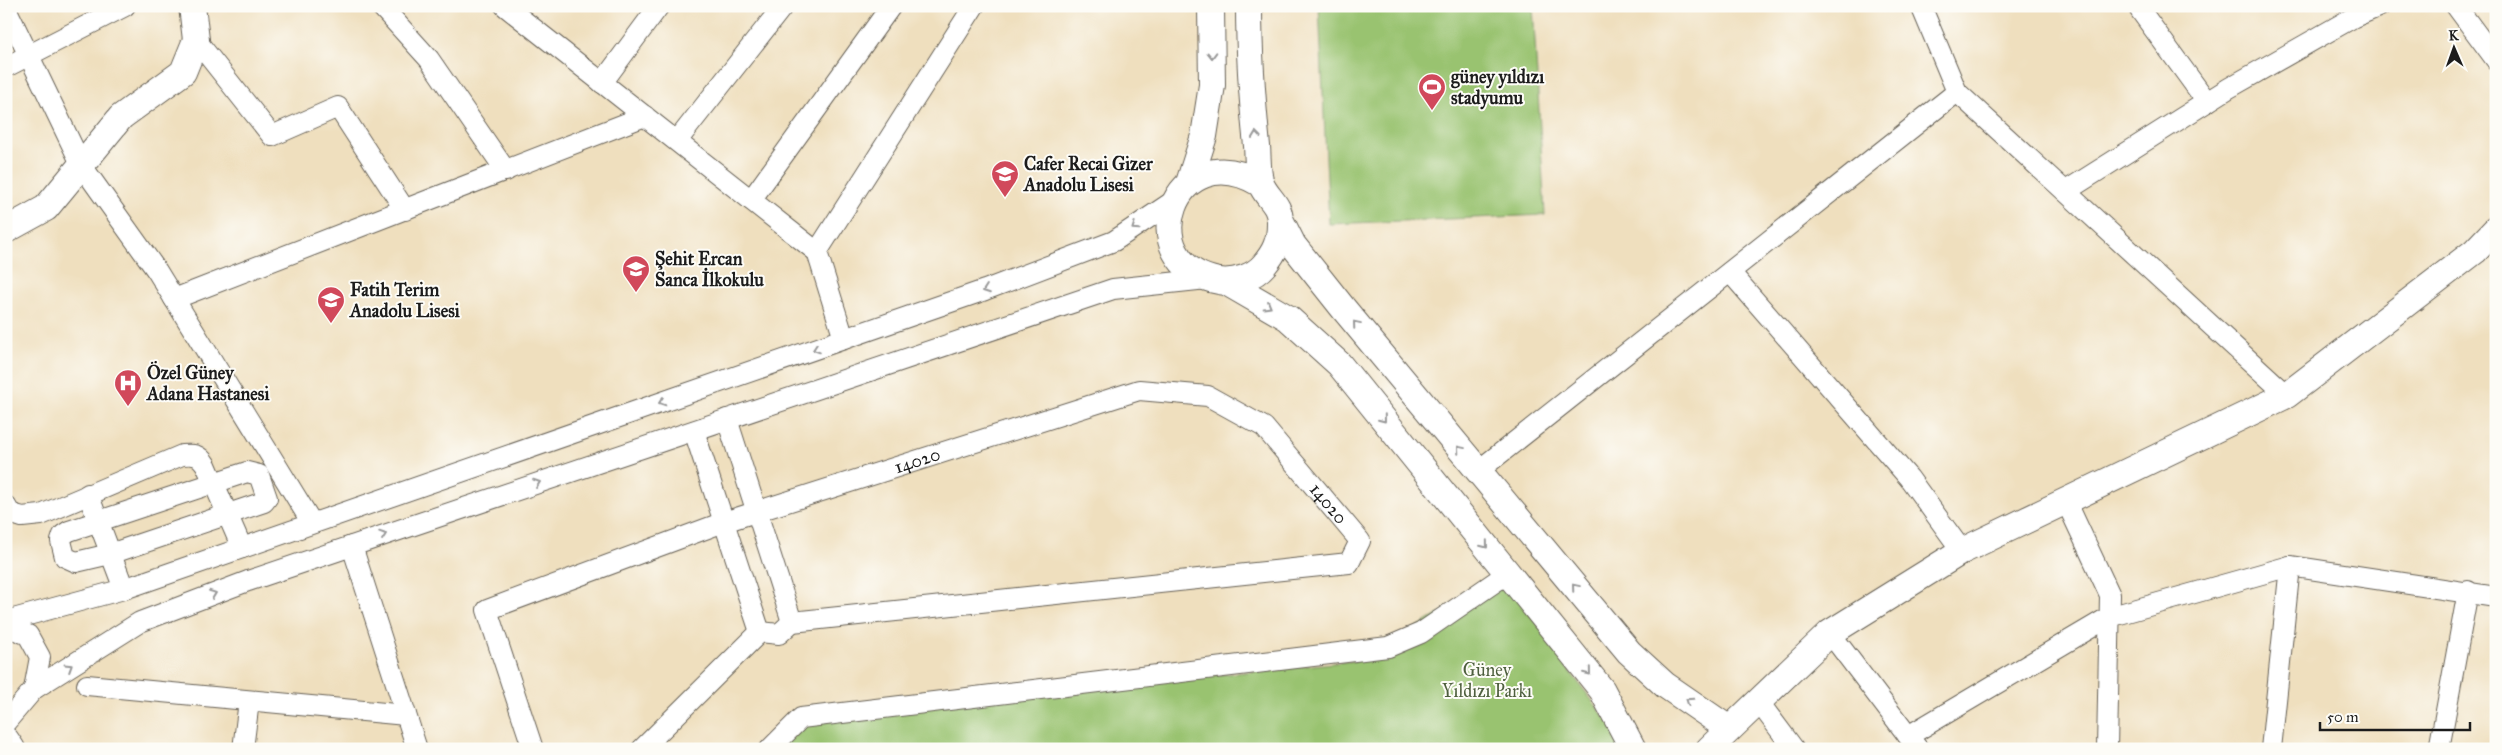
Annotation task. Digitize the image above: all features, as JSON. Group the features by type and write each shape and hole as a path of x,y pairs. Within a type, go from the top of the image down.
{"main road":[{"path":"6,230 46,208 121,117 183,72 196,40 192,6"},
{"path":"1249,6 1249,70 1261,184"},
{"path":"1207,9 1212,85 1204,136 1169,218 1170,238 1177,256 1190,270 1216,280 1288,318 1339,364 1602,690 1633,749"},
{"path":"1182,191 1206,174 1226,170 1244,174 1261,184 1276,203 1280,221 1279,241 1274,253 1261,268 1245,278 1216,280"},
{"path":"1280,221 1293,245 1337,301 1629,652 1666,685 1729,729"},
{"path":"1710,749 1830,633 1962,552 2287,395 2494,236"}],"street":[{"path":"6,67 125,6"},
{"path":"381,6 429,59 506,170"},
{"path":"505,6 817,252 844,339"},
{"path":"602,83 659,6"},
{"path":"677,141 783,6"},
{"path":"751,200 891,6"},
{"path":"817,252 974,6"},
{"path":"1921,6 1957,92 2287,395"},
{"path":"2066,191 2207,102 2354,17 2380,6"},
{"path":"2456,6 2496,60"},
{"path":"6,8 82,166 157,271 312,524"},
{"path":"2140,10 2207,102"},
{"path":"196,40 272,136 338,107 405,210"},
{"path":"1478,471 1957,92"},
{"path":"174,300 645,116"},
{"path":"6,621 124,588 985,290 1114,241 1182,191"},
{"path":"1730,272 1909,478 1962,552"},
{"path":"34,689 140,622 248,581 1113,289 1216,280"},
{"name":"14020","path":"757,513 1139,390 1208,396 1264,427 1360,541 1348,563 792,622"},
{"path":"727,419 792,622 779,634 760,632"},
{"path":"694,430 760,632"},
{"path":"6,506 10,513 22,516 41,515 182,455 195,454 201,458 214,484 242,548"},
{"path":"247,472 254,472 259,475 267,498 264,502 110,554 76,562 65,557 61,541 63,534 214,484 247,472"},
{"path":"88,494 124,588"},
{"path":"2066,501 2110,595 2107,749"},
{"path":"533,749 487,610 724,522 757,513"},
{"path":"352,546 417,749"},
{"path":"2271,749 2290,566"},
{"path":"1830,633 1913,742 2109,617 2290,566 2496,596"},
{"path":"770,749 801,718 1388,647 1421,633 1508,573"},
{"path":"2439,749 2468,591"},
{"path":"6,626 28,635 40,657 34,689 8,741"},
{"path":"642,749 760,632"},
{"path":"88,686 406,715"},
{"path":"243,749 249,701"},
{"path":"1758,701 1794,749"}],"green space":[{"name":"güney yıldızı stadyumu","path":"1319,6 1533,6 1545,215 1329,224"},
{"name":"Güney Yıldızı Parkı","path":"1508,573 1562,661 1623,741 1623,749 772,749 801,718 1362,660"}],"place":[{"name":"güney yıldızı stadyumu","path":"1432,111"},
{"name":"Cafer Recai Gizer Anadolu Lisesi","path":"1005,198"},
{"name":"Şehit Ercan Sanca İlkokulu","path":"636,293"},
{"name":"Fatih Terim Anadolu Lisesi","path":"331,324"},
{"name":"Özel Güney Adana Hastanesi","path":"128,407"}]}
